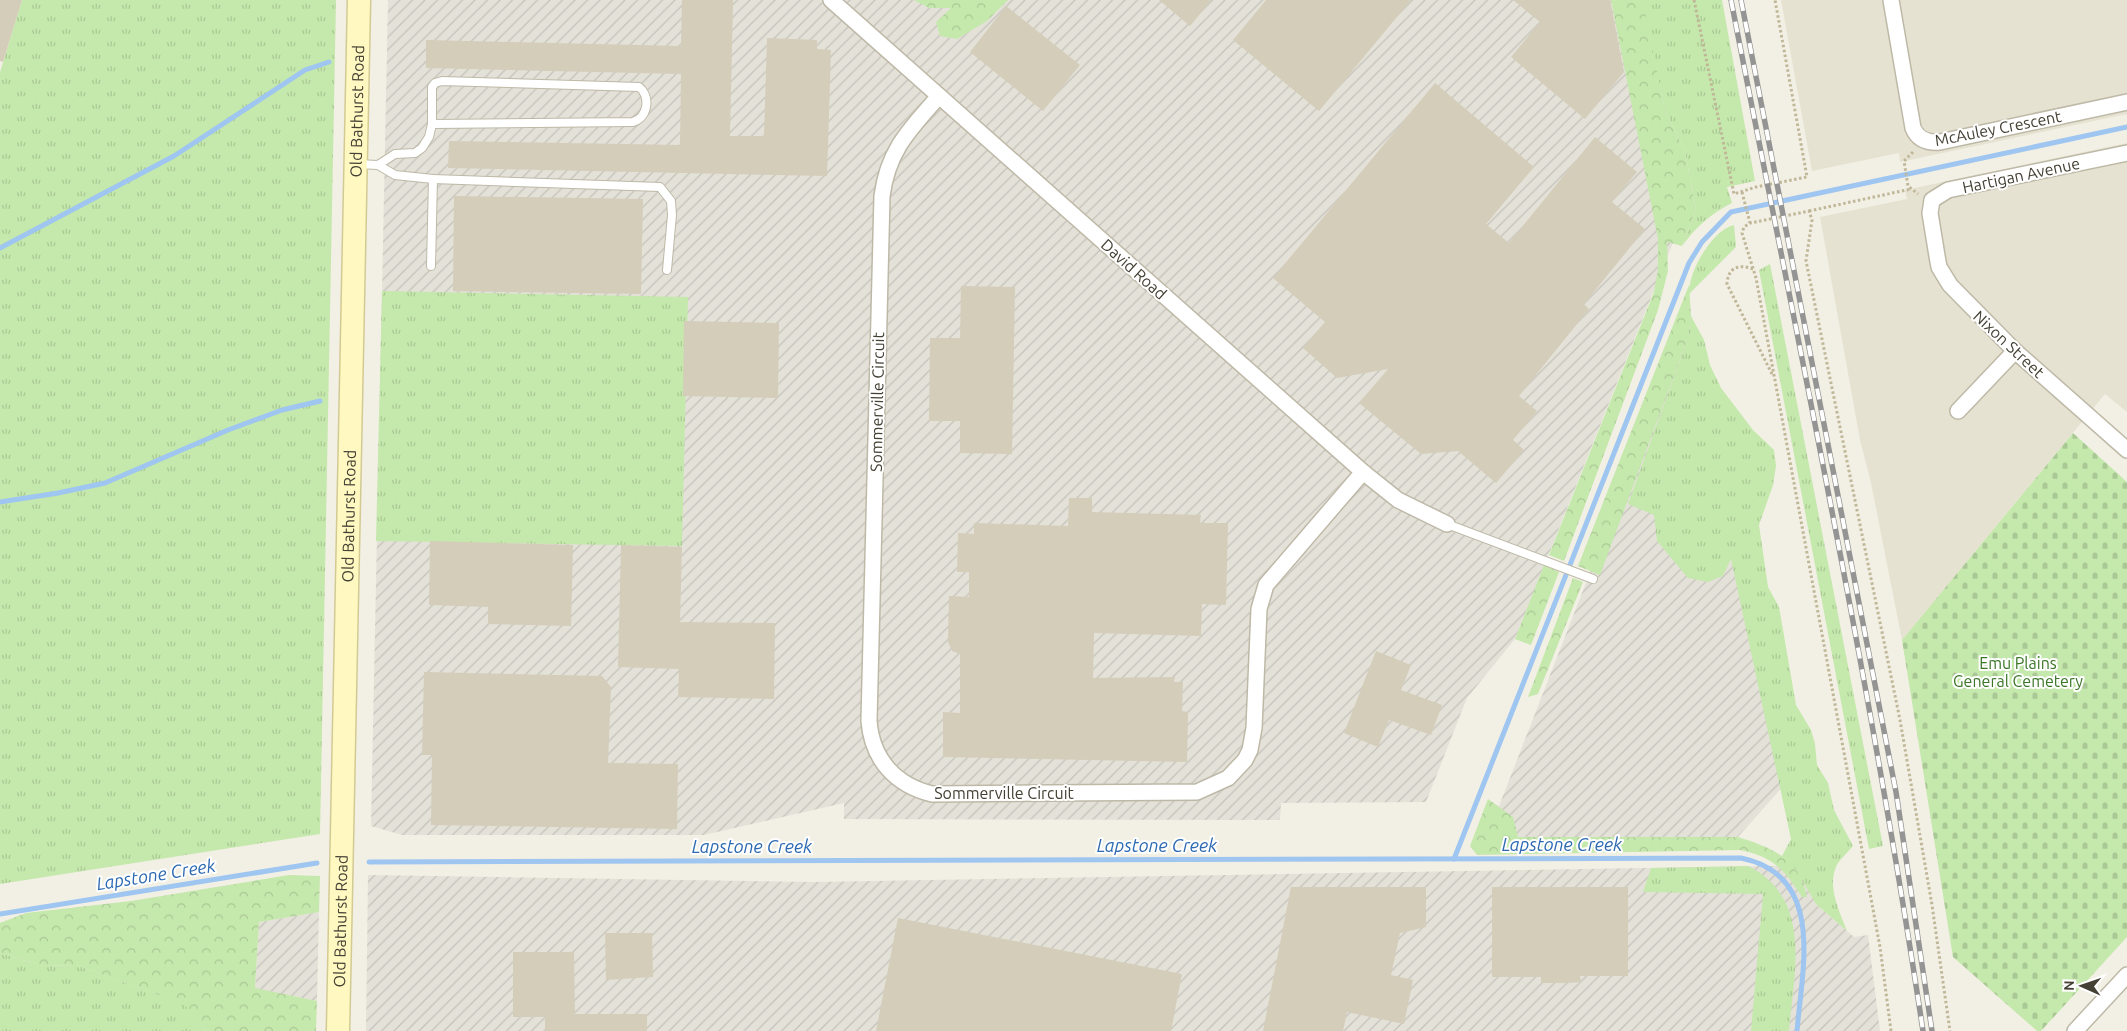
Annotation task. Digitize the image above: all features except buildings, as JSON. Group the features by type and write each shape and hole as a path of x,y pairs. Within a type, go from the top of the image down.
{"main road":[{"name":"Old Bathurst Road","path":"338,1031 359,0"}],"street":[{"name":"David Road","path":"831,0 1363,472 1398,500 1447,524"},
{"name":"McAuley Crescent","path":"1890,0 1913,128 1916,134 1924,140 1940,142 2127,102"},
{"name":"Sommerville Circuit","path":"939,96 902,138 894,151 888,165 882,196 869,720 873,746 894,776 917,790 932,794 1197,792 1222,782 1245,760 1253,739 1259,609 1266,585 1363,472"},
{"name":"Hartigan Avenue","path":"1930,213 1932,200 1948,190 2127,153"},
{"name":"Nixon Street","path":"1930,213 1939,267 1958,295 2015,351 2127,450"},
{"path":"1958,411 2015,351"},
{"path":"2075,1031 2127,975"}],"lane":[{"path":"356,164 378,164 395,154 415,153 422,148 429,137 432,124 432,87 435,83 442,81 639,88 644,91 646,98 644,115 641,120 633,122 432,124"},
{"path":"378,164 395,175 433,179 660,187 671,201 672,216 667,270"},
{"path":"431,266 433,179"},
{"path":"1447,524 1593,579"}],"path":[{"path":"1694,0 1734,194 1807,177 1775,0"},
{"path":"1891,1031 1878,937 1774,379 1753,269 1742,233 1744,227 1750,223 1809,212 1910,188 1904,161"},
{"path":"1742,192 1750,223"},
{"path":"1809,212 1812,220 1806,261 1900,720 1932,905 1950,1031"},
{"path":"1753,269 1740,265 1735,267 1728,276 1727,284 1774,379"}],"shaded area":[{"path":"388,0 1634,0 1678,230 1515,639 1467,698 1426,802 1281,803 1280,820 844,819 844,803 704,835 402,835 371,826"},
{"path":"1781,0 2127,0 2127,114 1900,162 1899,153 1812,171"},
{"path":"2127,143 2127,412 2105,394 1902,640 1871,483 1860,440 1820,217 1907,199 1905,190"},
{"path":"1691,313 1693,336 1786,783 1738,837 1487,837"},
{"path":"1819,865 1816,904 1854,937 1868,935 1880,1031 366,1031 368,875 814,882"},
{"path":"319,912 317,1001 255,989 259,922"}],"green space":[{"path":"22,0 336,0 320,834 0,884 0,72"},
{"path":"914,0 1008,0 987,21 957,39 940,36 936,22 951,8 929,8"},
{"path":"1611,0 1642,0 1665,111 1685,151 1696,209 1682,246 1667,242 1668,271 1658,310 1564,561 1549,555 1654,292 1658,269 1658,239"},
{"path":"1642,0 1722,0 1755,181 1727,187 1732,203 1704,221 1682,246 1696,209 1685,151 1665,111"},
{"path":"1734,225 1736,247 1689,294 1693,275 1703,253 1718,235 1726,228"},
{"path":"1770,264 1883,846 1869,849 1759,270"},
{"path":"1689,285 1691,316 1688,338 1600,575 1578,566"},
{"path":"382,291 688,297 682,546 376,541"},
{"path":"1691,316 1704,340 1710,365 1721,388 1753,430 1774,450 1776,466 1773,485 1759,525 1768,587 1779,607 1796,705 1811,730 1815,744 1817,765 1828,783 1834,810 1853,846 1837,864 1833,883 1835,900 1847,931 1816,904 1796,870 1782,856 1791,839 1731,559 1723,576 1708,582 1688,578 1657,541 1654,515 1628,504 1688,338"},
{"name":"Emu Plains General Cemetery","path":"2073,433 2127,482 2127,937 2041,1031 2037,1031 1953,957 1902,640"},
{"path":"1544,565 1559,572 1531,645 1515,639"},
{"path":"1573,578 1583,582 1538,694 1528,697"},
{"path":"1488,799 1513,817 1518,837 1738,837 1783,856 1798,873 1807,897 1802,897 1790,879 1769,860 1740,850 1477,855 1470,846"},
{"path":"1748,866 1769,880 1783,897 1791,917 1795,938 1795,961 1789,1031 1751,1031 1763,894 1643,892 1651,868"},
{"path":"289,875 320,876 319,912 259,922 255,988 317,1001 316,1031 206,1031 184,1004 76,965 43,966 0,953 0,923 26,913 131,901"},
{"path":"0,953 43,966 76,965 185,1004 206,1031 0,1031"}],"waterway":[{"path":"0,248 174,156 305,70 329,62"},
{"path":"1454,859 1689,263 1702,242 1731,212 2127,127"},
{"path":"0,502 105,483 228,430 282,410 320,401"},
{"name":"Lapstone Creek","path":"369,862 1741,858 1768,868 1786,883 1797,904 1803,928 1804,953 1797,1031"},
{"name":"Lapstone Creek","path":"0,914 317,863"}],"railway":[{"path":"1731,0 1857,643 1903,901 1923,1031"},
{"path":"1741,0 1896,792 1932,1031"}]}
